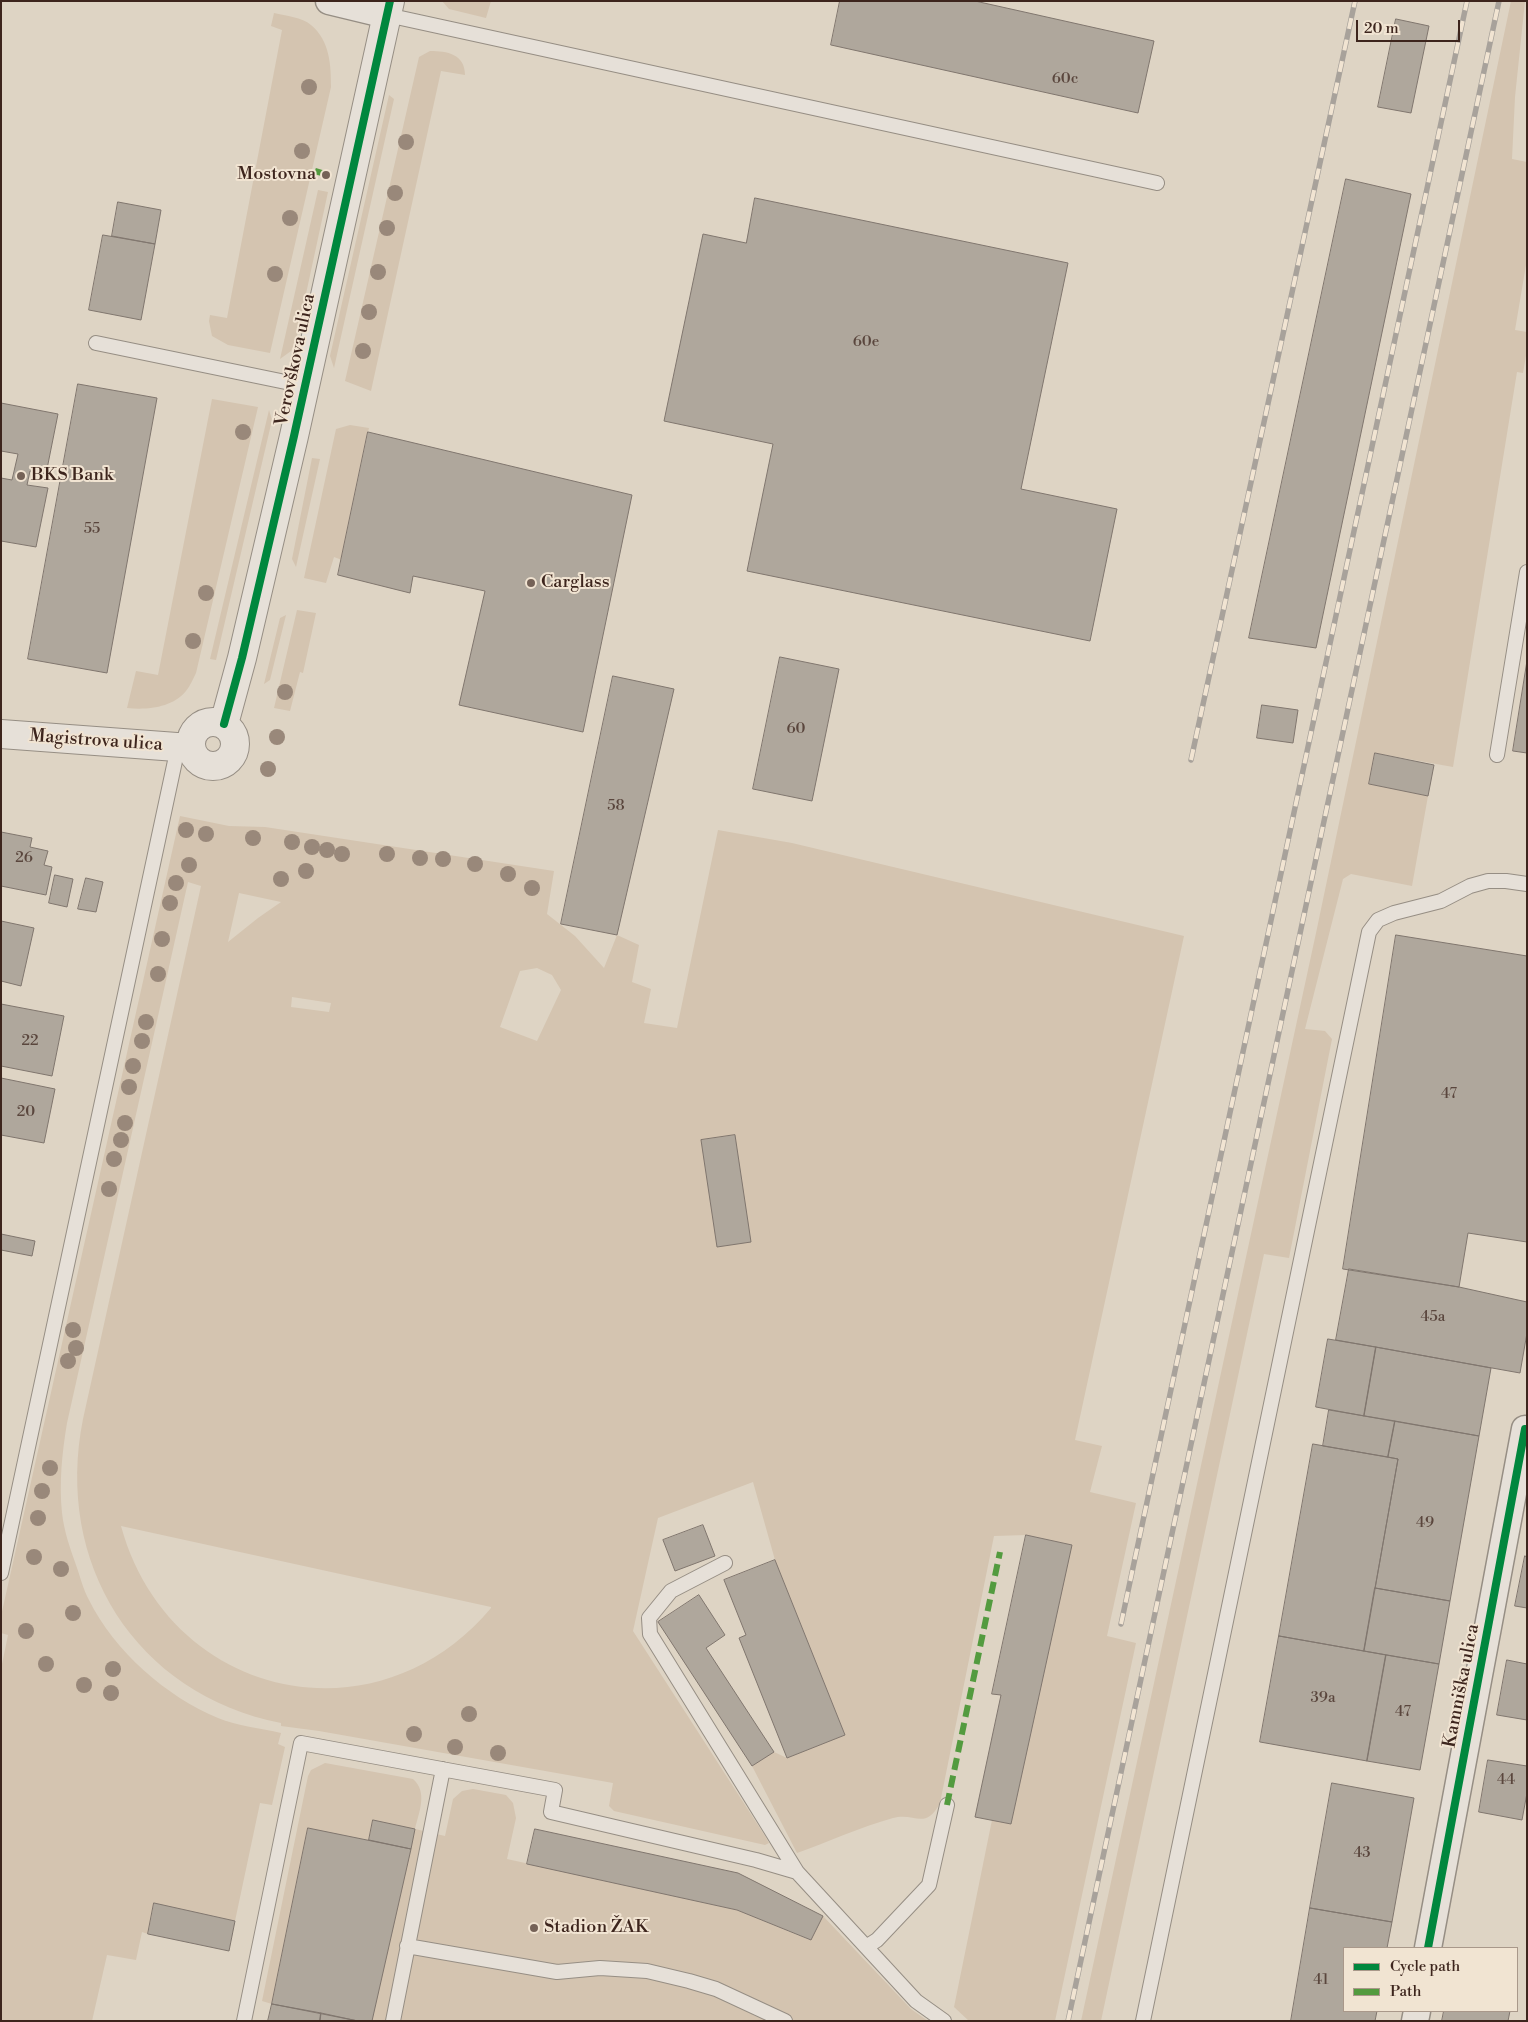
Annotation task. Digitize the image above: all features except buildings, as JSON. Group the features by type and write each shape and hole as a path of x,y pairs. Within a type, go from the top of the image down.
{"street":[{"path":"329,1 388,8"},
{"name":"Verovškova ulica","path":"224,724 244,648 305,386 388,8"},
{"path":"211,722 224,724 230,730 236,744 231,758 225,763 211,767 197,761 184,747 198,728 211,722"},
{"name":"Magistrova ulica","path":"1,734 184,747"},
{"name":"Kamniška ulica","path":"1428,1947 1525,1429"}],"lane":[{"path":"388,8 1157,183"},
{"path":"96,343 305,386"},
{"path":"1496,755 1527,572"},
{"path":"1,1573 184,747"},
{"path":"1142,2021 1369,932 1378,920 1394,913 1441,901 1470,886 1488,881 1527,884"},
{"path":"725,1563 671,1591 649,1618 650,1634 797,1872 916,2001 944,2021"},
{"path":"244,2021 301,1742 555,1790 551,1812 756,1860 797,1872"},
{"path":"392,2021 442,1769"},
{"path":"866,1947 877,1940 929,1885 947,1805"},
{"path":"407,1946 557,1972 600,1968 647,1971 689,1980 716,1989 786,2021"}],"shaded area":[{"path":"442,1 491,1 486,18 449,9"},
{"path":"1511,1 1525,1 1515,97 1512,159 1527,162 1527,259 1515,330 1527,332 1527,350 1523,373 1517,372 1453,767 1375,753 1369,784 1428,796 1412,886 1351,874 1343,879 1305,1029 1325,1031 1332,1039 1289,1258 1264,1254 1101,2021 1081,2021 1316,933"},
{"path":"274,13 303,20 317,31 326,46 328,54 331,70 331,87 270,353 228,345 212,336 209,321 210,315 227,318 282,30 271,26"},
{"path":"430,51 454,55 462,62 465,75 441,71 371,391 345,381 419,57"},
{"path":"389,95 394,99 334,368 330,356"},
{"path":"318,190 328,192 296,340 291,351 280,359"},
{"path":"212,399 258,407 196,673 186,691 174,701 159,707 127,708 136,671 158,675"},
{"path":"269,410 272,420 216,660 210,659"},
{"path":"350,425 369,428 342,560 334,557 326,583 304,578 336,429"},
{"path":"312,458 320,459 296,567 292,559"},
{"path":"297,610 316,613 303,673 300,672 290,711 274,708"},
{"path":"286,615 270,680 264,684 280,618"},
{"path":"180,816 229,826 265,827 554,871 547,914 575,936 604,968 617,935 639,945 632,982 651,989 644,1023 677,1028 718,830 792,843 1184,936 1075,1440 1102,1446 1090,1492 1136,1503 1107,1636 1136,1643 1055,2021 969,2021 954,2007 992,1820 1011,1824 1071,1545 1026,1535 994,1536 940,1803 935,1811 929,1816 919,1819 908,1817 893,1818 797,1853 752,1766 774,1752 787,1758 845,1735 775,1560 753,1482 658,1518 633,1631 765,1836 769,1843 765,1845 614,1811 609,1806 613,1783 319,1731 281,1726 281,1723 229,1708 184,1684 147,1652 116,1614 94,1571 81,1523 77,1472 83,1419 201,886 188,882 67,1423 62,1468 62,1513 64,1526 87,1596 100,1619 127,1654 161,1685 180,1698 225,1721 281,1733 278,1744 285,1747 272,1805 260,1803 235,1921 154,1904 148,1934 142,1932 136,1960 107,1955 92,2021 1,2021 1,1669 8,1635 1,1633 1,1616","holes":["239,893 281,902 258,918 228,942","537,968 552,975 561,990 537,1041 500,1027 520,971","292,997 331,1003 329,1012 291,1007","121,1526 491,1608 444,1651 391,1678 335,1688 280,1683 228,1664 182,1631 146,1585"]},
{"name":"Stadion ŽAK","path":"325,1763 413,1779 418,1784 421,1796 415,1829 445,1836 453,1799 462,1791 473,1789 506,1795 513,1803 516,1818 507,1859 737,1910 810,1940 823,1916 911,2009 928,2021 268,2021 272,2004 262,2001 308,1776 311,1770"}],"railway":[{"path":"1191,760 1355,1"},
{"path":"1121,1624 1467,1"},
{"path":"1068,2021 1499,1"}],"marked path":[{"path":"315,171 332,176"},
{"path":"947,1805 1000,1552"}],"cycle path":[{"path":"224,724 242,658 294,436 390,1"},
{"path":"1428,1947 1525,1429"}],"place":[{"name":"Mostovna","path":"326,175"},
{"name":"BKS Bank","path":"21,476"},
{"name":"Carglass","path":"531,583"},
{"name":"Stadion ŽAK","path":"534,1928"}]}
